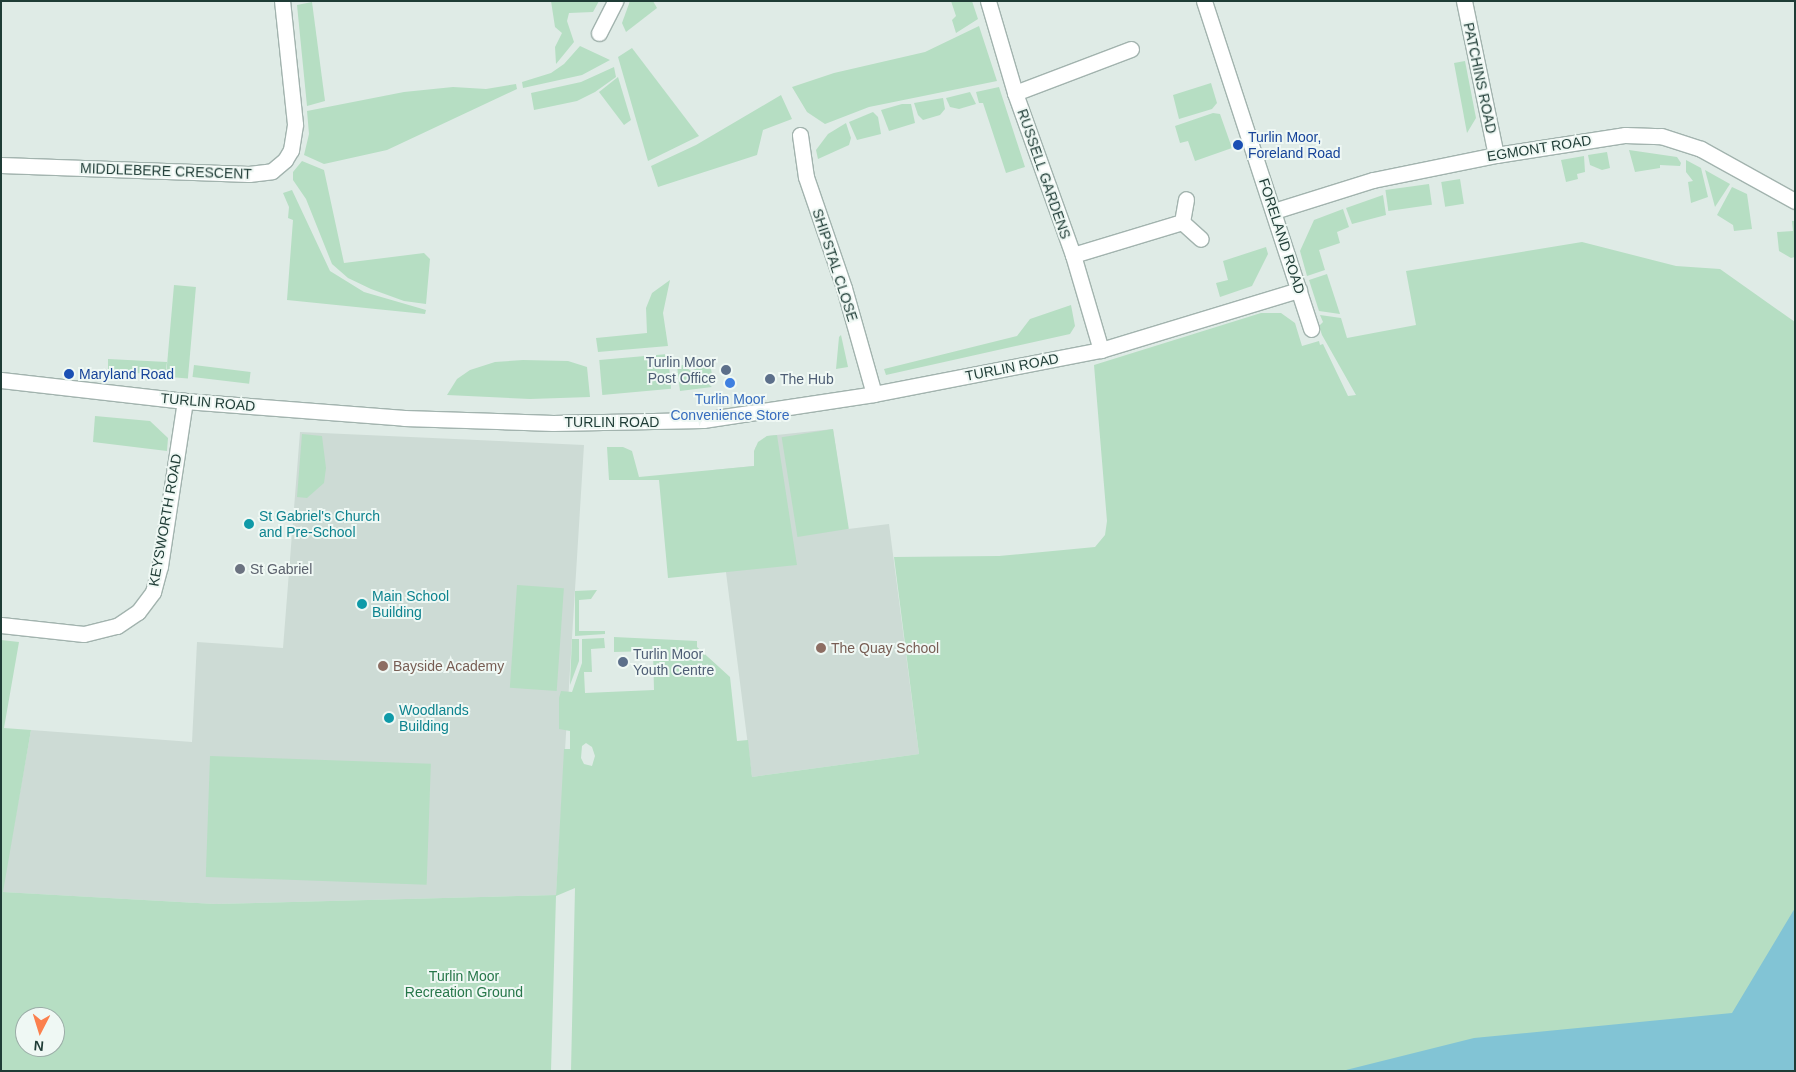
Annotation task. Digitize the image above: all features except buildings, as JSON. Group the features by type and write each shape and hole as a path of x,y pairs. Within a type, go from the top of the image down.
{"street":[{"name":"MIDDLEBERE CRESCENT","path":"1,165 249,174 272,171 280,166 291,150 295,124 282,1"},
{"path":"599,33 615,1"},
{"name":"RUSSELL GARDENS","path":"988,1 1015,93 1073,255 1101,350"},
{"name":"FORELAND ROAD","path":"1204,1 1311,329"},
{"name":"PATCHINS ROAD","path":"1464,1 1496,154"},
{"name":"RUSSELL GARDENS","path":"1015,93 1131,49"},
{"name":"EGMONT ROAD","path":"1274,211 1373,180 1496,154 1625,134 1661,136 1718,156 1795,201"},
{"name":"SHIPSTAL CLOSE","path":"800,135 806,176 844,288 874,394"},
{"path":"1186,199 1182,222 1201,239"},
{"name":"RUSSELL GARDENS","path":"1073,255 1182,222"},
{"name":"TURLIN ROAD","path":"1,380 185,401 404,418 641,424 703,420 874,394 1101,350 1299,290"},
{"name":"KEYSWORTH ROAD","path":"1,625 84,634 117,626 138,612 153,592 160,566 185,401"}],"shaded area":[{"name":"The Quay School","path":"833,429 848,529 889,524 919,754 752,777 713,470 754,466 755,448 767,436"},
{"name":"Bayside Academy","path":"300,432 584,445 556,895 215,904 2,892 31,730 192,742 197,642 283,648"}],"green space":[{"path":"551,1 599,1 593,12 569,13 567,21 574,42 556,64 555,47 562,33 555,27"},
{"path":"630,1 653,1 657,8 626,32 622,23"},
{"path":"951,1 972,1 978,19 956,33 952,20 956,16"},
{"path":"312,2 325,101 307,106 297,5"},
{"path":"979,26 997,81 869,107 825,124 807,112 792,87 834,73 925,52"},
{"path":"580,46 610,60 582,75 523,88 522,82 551,73 564,64"},
{"path":"632,48 699,136 648,161 618,57"},
{"path":"1465,61 1476,118 1467,133 1454,63"},
{"path":"614,67 616,77 595,92 577,101 534,110 531,93 581,82"},
{"path":"618,77 631,120 624,125 599,92"},
{"path":"1211,83 1217,103 1212,109 1179,119 1173,95"},
{"path":"516,84 517,89 387,150 324,164 304,155 309,134 307,111 404,92 453,87 486,89"},
{"path":"999,87 1025,167 1006,173 983,103 979,103 976,92"},
{"path":"970,92 976,104 959,109 950,107 946,98"},
{"path":"781,95 792,119 763,130 757,155 658,187 651,166 696,145"},
{"path":"943,98 945,109 940,115 923,120 918,115 914,103"},
{"path":"902,104 911,104 915,123 889,131 881,110"},
{"path":"873,112 878,117 881,134 857,140 849,122"},
{"path":"1213,113 1220,114 1232,148 1195,161 1188,141 1180,143 1175,126"},
{"path":"846,123 851,138 849,145 818,159 816,150 828,134"},
{"path":"1629,150 1677,157 1681,163 1680,166 1660,165 1660,168 1635,172"},
{"path":"1607,152 1610,168 1602,170 1590,165 1588,155"},
{"path":"1584,156 1585,172 1577,174 1578,179 1566,182 1561,160"},
{"path":"1686,160 1701,168 1708,197 1691,203 1688,182 1693,181 1686,172"},
{"path":"302,161 324,170 344,263 424,253 430,259 426,304 404,301 371,289 348,278 332,264 306,199 293,180 293,172"},
{"path":"1705,170 1730,184 1715,207"},
{"path":"1460,179 1464,204 1445,207 1441,182"},
{"path":"1429,184 1432,205 1388,211 1385,190"},
{"path":"1732,187 1747,194 1752,229 1734,231 1733,225 1717,215"},
{"path":"292,190 330,271 364,292 426,310 425,314 287,300 293,220 288,218 289,207 283,193"},
{"path":"1383,195 1386,215 1352,224 1346,208"},
{"path":"1343,209 1349,227 1337,232 1340,243 1319,250 1325,270 1307,276 1300,251 1314,220"},
{"path":"1792,221 1795,221 1795,257 1791,258 1779,251 1777,232 1793,231"},
{"name":"Turlin Moor Recreation Ground","path":"1582,242 1676,266 1720,269 1795,322 1795,1071 571,1071 575,888 556,896 551,1071 1,1071 1,640 19,642 4,728 31,730 3,892 215,904 556,895 564,749 570,749 570,731 559,729 559,698 561,691 572,692 582,663 582,639 604,638 605,648 591,649 592,672 584,672 585,693 654,690 653,651 614,652 614,637 697,641 697,647 730,677 737,741 748,740 752,777 919,754 894,557 999,556 1095,547 1105,535 1107,521 1094,365 1261,313 1281,313 1295,323 1302,346 1319,341 1320,345 1323,344 1348,396 1356,395 1322,335 1319,326 1323,322 1320,315 1341,318 1347,338 1416,325 1406,271","holes":["586,743 592,747 595,756 592,766 584,764 581,758 582,746"]},
{"path":"1266,247 1268,254 1252,286 1220,297 1216,283 1228,280 1223,261"},
{"path":"1327,274 1340,314 1319,311 1309,280"},
{"path":"670,280 663,313 668,346 598,352 596,338 647,333 646,308 652,293"},
{"path":"174,285 196,287 188,379 166,377"},
{"path":"1071,305 1075,326 1070,334 886,375 884,369 1017,336 1030,319"},
{"path":"841,335 848,367 836,369 839,337"},
{"path":"668,354 671,389 602,395 599,360"},
{"path":"108,359 167,362 165,376 108,370"},
{"path":"523,360 568,361 587,367 590,397 530,399 447,395 457,379 470,370 495,362"},
{"path":"710,361 713,383 688,365"},
{"path":"194,365 251,372 249,384 193,377"},
{"path":"683,365 712,387 680,391 677,366"},
{"path":"95,416 150,421 168,438 167,451 93,442"},
{"path":"833,429 849,529 797,537 782,437"},
{"path":"302,434 322,436 326,468 324,483 307,498 297,497"},
{"path":"777,435 797,565 668,578 659,480 609,480 607,447 623,447 632,451 639,477 754,466 754,451 758,442 767,436"},
{"path":"517,585 564,588 557,691 510,688"},
{"path":"597,590 591,599 579,600 579,631 605,631 605,634 575,636 575,591"},
{"path":"572,639 579,639 579,661 570,685"},
{"path":"210,756 431,764 427,885 206,877"}],"water":[{"path":"1795,908 1795,1071 1342,1071 1474,1038 1732,1013"}],"place":[{"name":"Turlin Moor, Foreland Road","path":"1238,145"},
{"name":"Turlin Moor Post Office","path":"726,370"},
{"name":"Maryland Road","path":"69,374"},
{"name":"The Hub","path":"770,379"},
{"name":"Turlin Moor Convenience Store","path":"730,383"},
{"name":"St Gabriel's Church and Pre-School","path":"249,524"},
{"name":"St Gabriel","path":"240,569"},
{"name":"Main School Building","path":"362,604"},
{"name":"The Quay School","path":"821,648"},
{"name":"Turlin Moor Youth Centre","path":"623,662"},
{"name":"Bayside Academy","path":"383,666"},
{"name":"Woodlands Building","path":"389,718"}]}
